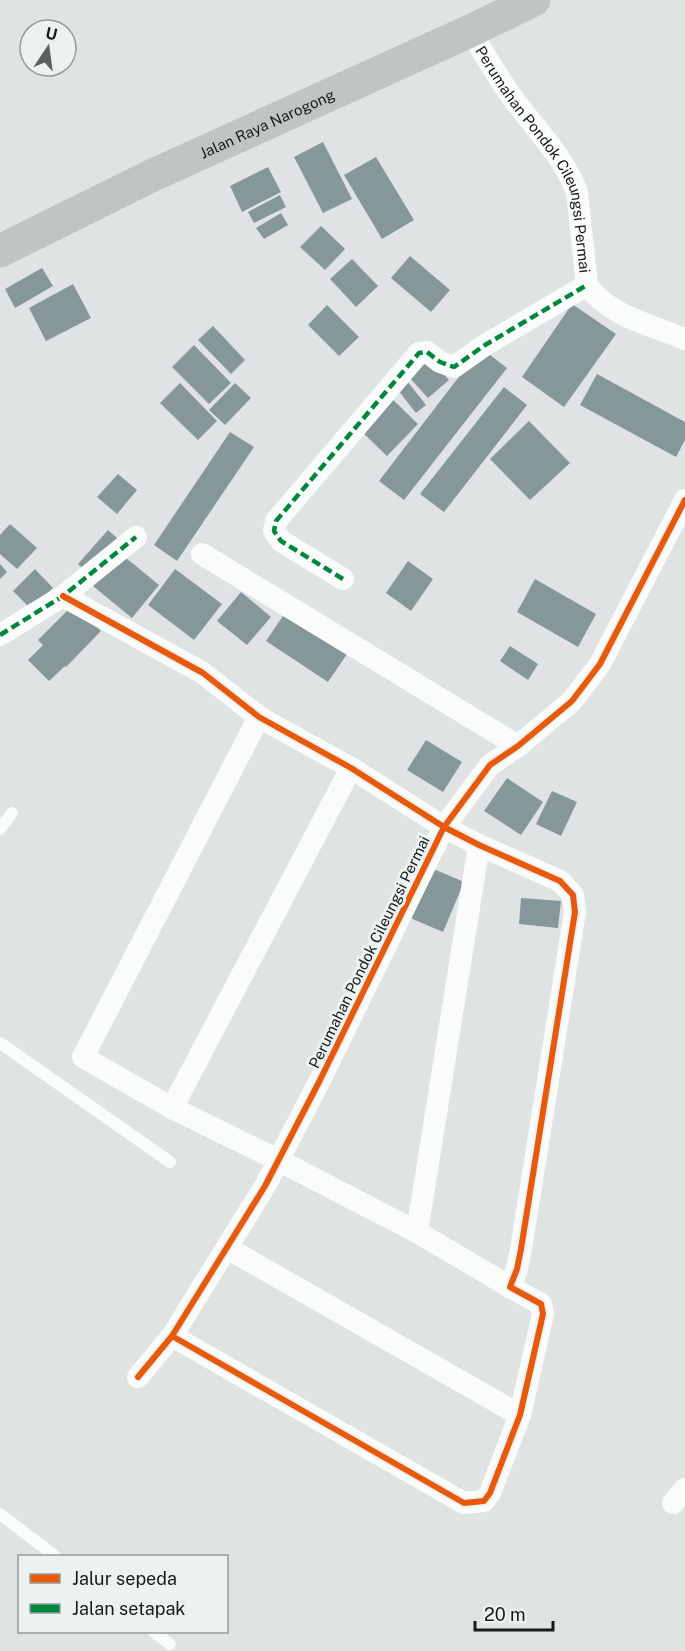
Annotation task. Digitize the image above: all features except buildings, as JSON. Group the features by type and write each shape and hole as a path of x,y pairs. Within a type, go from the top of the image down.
{"main road":[{"name":"Jalan Raya Narogong","path":"0,251 151,176 534,0"}],"street":[{"name":"Perumahan Pondok Cileungsi Permai","path":"470,31 513,98 553,148 573,181 577,192 587,285 596,297 611,309 685,339"},
{"path":"343,579 281,541 274,531 276,520 420,353 427,352 440,362 454,367 485,345 587,285"},
{"name":"Perumahan Pondok Cileungsi Permai","path":"138,1377 172,1336 265,1186 319,1082 444,826 490,765 518,746 572,700 600,663 685,500"},
{"path":"0,635 63,596 136,537"},
{"path":"202,554 518,746"},
{"path":"63,596 203,673 259,717 351,768 444,826 479,845 560,881 573,895 575,912 521,1250 510,1287"},
{"path":"172,1336 464,1503 484,1501 490,1493 520,1415 543,1314 541,1304 417,1232 172,1108 83,1057 259,717"},
{"path":"172,1108 351,768"},
{"path":"417,1232 479,845"},
{"path":"227,1248 520,1415"}],"lane":[{"path":"0,829 12,813"},
{"path":"0,1043 170,1162"},
{"path":"0,1514 53,1555"},
{"path":"155,1633 170,1644"}],"marked path":[{"path":"343,579 281,541 274,531 276,521 419,353 427,352 440,362 454,367 485,345 587,285"},
{"path":"0,635 63,596 136,537"}],"cycle path":[{"path":"138,1377 172,1336 265,1186 319,1082 444,827 490,765 518,746 572,701 600,664 685,500"},
{"path":"63,596 203,673 259,717 351,768 444,827 560,881 573,895 575,912 521,1249 510,1287 541,1304 543,1314 520,1415 490,1493 484,1501 464,1503 172,1336"}]}
